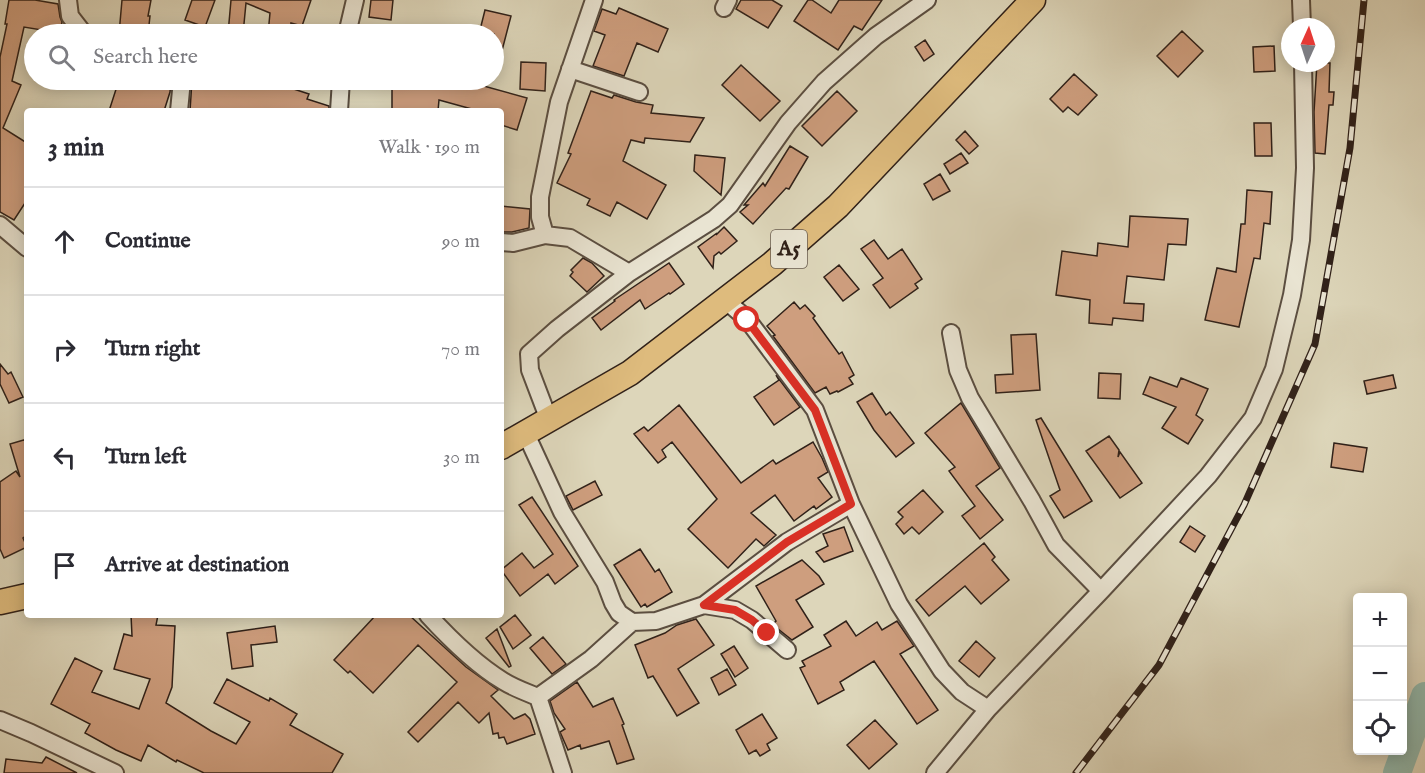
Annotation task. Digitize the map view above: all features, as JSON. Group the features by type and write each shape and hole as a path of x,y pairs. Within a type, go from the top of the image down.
{"highway":[{"name":"A5","path":"504,445 630,373 772,264 838,206 1033,0"},
{"path":"0,602 24,597"}],"street":[{"path":"68,0 70,16 76,24"},
{"path":"349,24 355,0"},
{"path":"545,234 540,217 540,197 559,102 594,0"},
{"path":"549,420 530,370 529,354 629,273 714,219 730,205 788,123 824,82 876,36 927,0"},
{"path":"1300,0 1301,18"},
{"path":"570,69 639,92"},
{"path":"935,773 988,709 1208,476 1253,418 1274,369 1292,295 1301,240 1305,168 1303,72"},
{"path":"179,108 181,90"},
{"path":"339,108 340,90"},
{"path":"0,225 24,245"},
{"path":"504,242 513,243 545,234 570,238 629,273"},
{"path":"725,300 747,320 815,410 851,504 899,604 942,671 962,692 988,709"},
{"path":"951,333 958,370 970,398 1056,545 1101,591"},
{"path":"526,434 562,512 605,582 613,603 619,613 632,622 656,621 704,605 787,542 851,504"},
{"path":"704,605 735,610 752,620 787,651"},
{"path":"431,618 478,664 504,681 538,698 562,773"},
{"path":"538,698 591,659 632,622"},
{"path":"0,720 115,773"}],"building":[{"path":"9,0 35,0 58,4 62,22 62,24 24,24 12,81 21,85 3,128 24,141 24,205 14,220 0,212 0,57 7,24 5,24"},
{"path":"122,0 151,0 149,24 120,24"},
{"path":"192,0 215,0 206,24 196,24 185,20"},
{"path":"231,0 311,0 303,24 269,24 270,13 246,3 244,24 229,24"},
{"path":"371,0 393,0 391,20 369,17"},
{"path":"741,0 772,0 782,6 768,28 736,9"},
{"path":"808,0 812,0 831,13 839,0 882,0 862,30 854,26 838,50 794,21"},
{"path":"619,8 668,29 658,52 637,43 624,76 593,66 605,35 594,31 602,9 616,14"},
{"path":"485,10 511,16 504,43 504,24 482,24"},
{"path":"1182,31 1203,51 1178,77 1157,56"},
{"path":"925,40 934,54 924,61 915,47"},
{"path":"1274,46 1275,71 1254,72 1253,47"},
{"path":"521,62 546,63 545,91 520,89"},
{"path":"741,65 780,101 760,121 722,85"},
{"path":"1316,72 1330,72 1329,92 1334,92 1333,105 1329,105 1325,154 1315,153"},
{"path":"1074,74 1097,95 1078,115 1068,107 1063,112 1050,99"},
{"path":"116,90 170,90 165,108 110,108"},
{"path":"191,90 297,90 309,94 307,99 329,106 329,108 190,108"},
{"path":"392,90 498,90 527,98 517,130 504,126 504,108 468,108 439,100 438,108 392,108"},
{"path":"591,91 612,98 614,95 653,105 651,113 704,118 690,142 645,138 644,143 631,140 623,161 666,185 647,219 617,202 610,216 587,205 590,199 557,183 571,154 568,153"},
{"path":"837,91 857,111 822,146 802,126"},
{"path":"1254,123 1271,123 1272,156 1255,156"},
{"path":"965,131 978,146 969,154 956,140"},
{"path":"790,146 808,157 789,189 786,188 753,224 740,212 748,205 744,205 763,183 765,186"},
{"path":"961,153 968,163 950,174 944,164"},
{"path":"695,155 725,158 721,195 694,171"},
{"path":"940,174 950,191 933,200 924,184"},
{"path":"1247,190 1272,192 1270,224 1264,223 1260,259 1254,258 1239,327 1205,320 1217,268 1236,272 1241,224 1245,224"},
{"path":"504,206 530,209 529,228 504,232"},
{"path":"1130,216 1188,219 1186,245 1168,244 1164,280 1127,276 1124,303 1144,304 1143,321 1113,318 1112,325 1089,323 1090,300 1056,295 1062,251 1097,256 1098,243 1128,247"},
{"path":"724,227 737,241 721,254 719,252 714,256 713,268 698,247"},
{"path":"874,240 888,259 902,249 922,279 915,284 918,288 890,308 873,285 883,278 861,249"},
{"path":"583,258 592,263 604,276 587,292 570,276 573,272 571,270"},
{"path":"669,263 684,284 645,309 640,300 601,330 592,318 614,300"},
{"path":"839,265 859,289 843,301 824,277"},
{"path":"794,302 800,309 805,305 815,316 813,318 839,354 842,352 854,375 849,378 853,384 830,394 826,387 815,393 773,336 775,335 767,326"},
{"path":"1036,334 1040,390 996,393 995,375 1013,374 1011,335"},
{"path":"0,364 8,374 11,372 23,397 9,403 0,384"},
{"path":"1099,373 1121,374 1120,399 1098,398"},
{"path":"776,375 800,407 774,425 754,397 779,380"},
{"path":"1393,375 1396,388 1367,394 1364,381"},
{"path":"1150,377 1177,387 1181,378 1208,389 1196,415 1203,420 1188,444 1162,428 1176,407 1143,394"},
{"path":"872,393 886,415 890,412 914,443 896,457 874,430 857,402"},
{"path":"961,403 1000,468 976,486 1003,520 980,539 962,516 975,506 949,471 955,467 925,433"},
{"path":"679,405 741,483 773,460 776,464 813,442 828,472 818,478 832,497 816,509 814,506 794,521 775,495 751,513 776,535 764,546 756,539 728,568 688,529 717,499 672,442 662,450 666,457 658,463 634,434 644,427 648,431"},
{"path":"1041,418 1092,501 1064,518 1050,496 1060,490 1036,420"},
{"path":"1109,436 1119,450 1118,457 1120,452 1142,483 1120,498 1086,451"},
{"path":"24,440 24,548 4,558 0,549 0,482 16,471 20,477 10,444"},
{"path":"1334,443 1367,448 1363,472 1331,467"},
{"path":"595,481 602,495 573,510 566,496"},
{"path":"923,490 943,512 919,534 912,527 904,534 896,524 903,517 898,512"},
{"path":"532,497 578,566 555,584 548,574 520,596 504,574 504,568 522,553 534,568 553,554 519,505"},
{"path":"1190,526 1205,536 1195,552 1180,542"},
{"path":"844,527 853,551 824,562 816,552 828,546 823,534"},
{"path":"984,543 995,557 992,560 1009,580 981,604 965,586 929,616 916,600"},
{"path":"640,549 655,572 659,569 672,592 647,607 645,604 641,607 614,565"},
{"path":"802,560 824,584 796,600 813,627 792,640 774,623 776,621 756,586"},
{"path":"515,615 531,635 513,649 500,627"},
{"path":"131,618 157,618 156,625 175,626 172,687 166,703 236,744 250,722 214,703 227,679 269,701 270,698 297,714 290,725 343,754 332,773 204,773 177,760 176,762 148,745 141,761 85,733 90,724 51,704 75,658 102,671 92,692 139,709 150,679 114,669 124,634 132,636"},
{"path":"373,618 412,618 466,667 498,690 491,696 514,719 525,714 530,719 535,734 507,744 504,737 499,738 498,733 493,734 489,713 479,723 458,702 418,742 408,732 457,682 418,645 373,693 350,671 348,673 334,660"},
{"path":"696,619 714,645 678,669 699,703 677,716 653,676 648,678 635,645 665,633 677,625"},
{"path":"846,621 856,636 877,622 882,630 897,621 914,646 900,654 938,710 917,724 874,661 840,682 844,690 818,704 800,668 805,666 802,661 831,646 824,635"},
{"path":"275,626 277,642 251,645 253,666 232,669 227,633"},
{"path":"497,629 511,666 509,667 486,638"},
{"path":"543,637 566,664 552,674 530,648"},
{"path":"976,641 995,658 979,677 959,661"},
{"path":"734,646 748,668 735,677 721,654"},
{"path":"727,669 736,685 719,695 711,678"},
{"path":"577,682 593,707 613,698 624,724 622,725 634,759 617,764 609,741 581,749 580,745 568,750 560,732 565,729 554,713 550,701"},
{"path":"762,714 777,738 767,744 770,750 760,756 756,750 749,754 736,730"},
{"path":"875,720 897,744 869,769 847,745"},
{"path":"46,757 77,773 4,773 6,759 42,763"}],"waterway":[{"path":"1397,773 1425,696"}],"railway":[{"path":"1076,773 1159,665 1244,505 1315,344 1350,148 1364,0"}],"route":[{"path":"747,320 815,410 851,504 787,542 704,605 735,610 752,620 767,633"}]}
